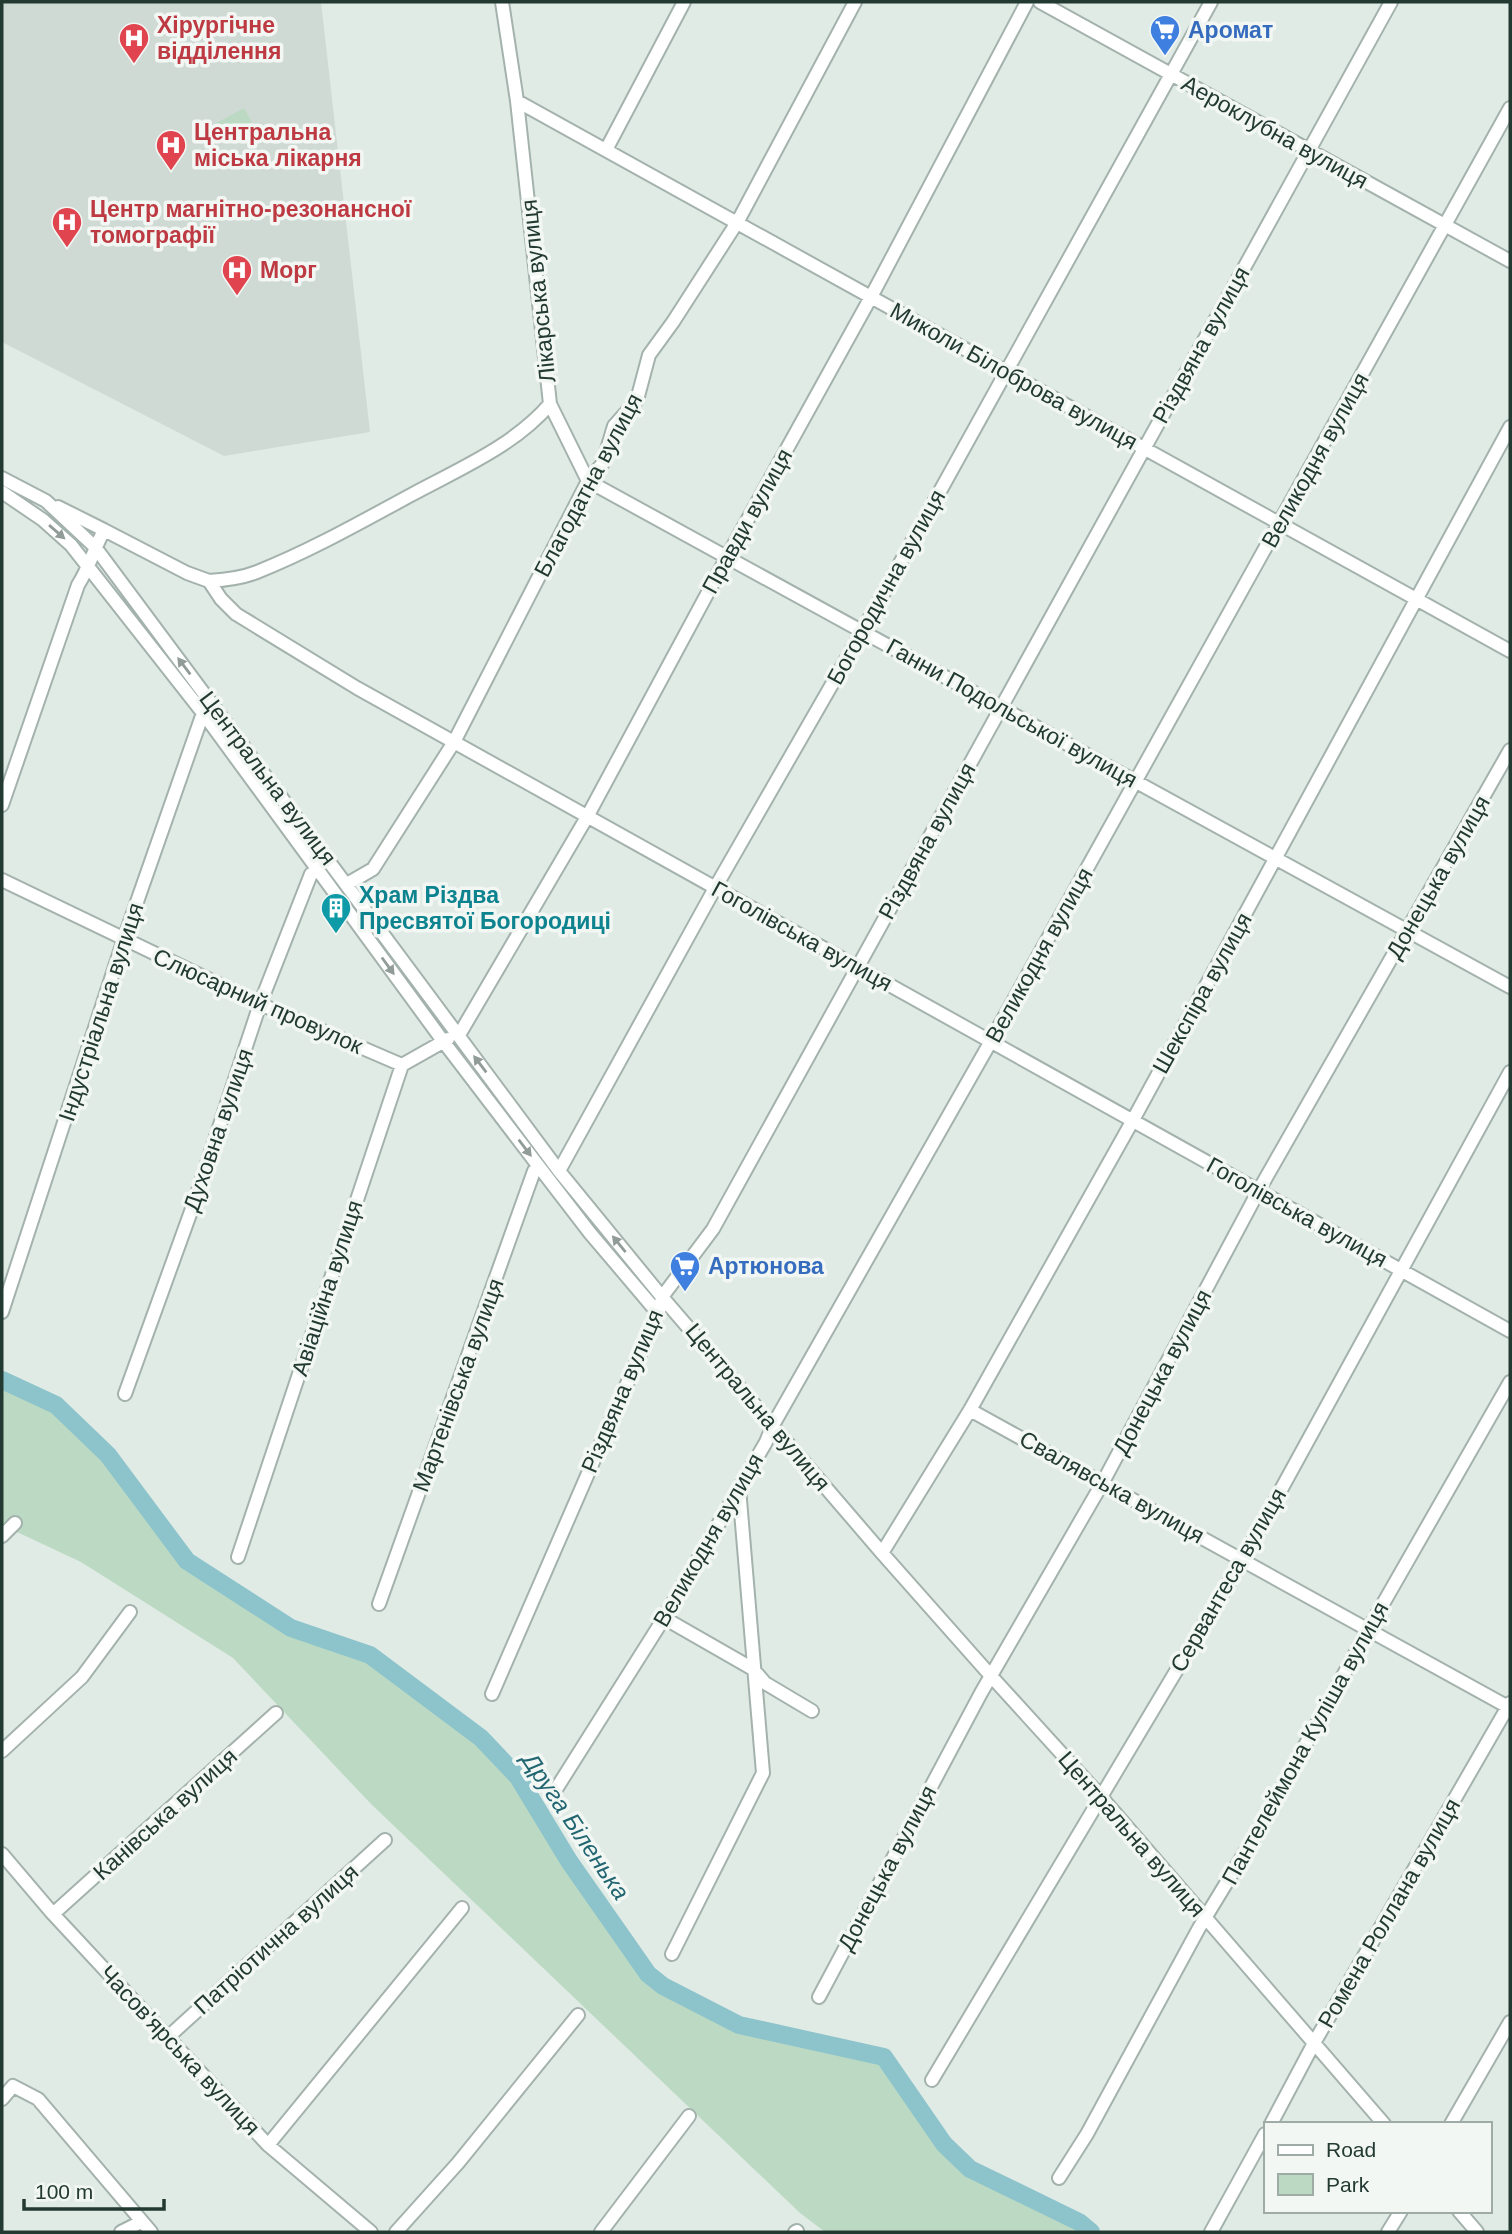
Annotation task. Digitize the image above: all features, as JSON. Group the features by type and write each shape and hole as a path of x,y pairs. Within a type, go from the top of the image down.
{"street":[{"name":"Лікарська вулиця","path":"209,581 228,580 255,573 343,531 490,452 536,420 550,404 517,101 502,2"},
{"path":"606,150 684,2"},
{"name":"Благодатна вулиця","path":"347,884 373,869 454,742 588,481 603,463 614,426 637,400 649,355 673,323 737,223 855,2"},
{"name":"Правди вулиця","path":"459,1035 587,817 871,297 1027,2"},
{"name":"Аероклубна вулиця","path":"1040,2 1510,261"},
{"name":"Богородична вулиця","path":"559,1171 715,888 863,631 1211,2"},
{"name":"Різдвяна вулиця","path":"492,1694 662,1297 713,1229 1391,2"},
{"name":"Миколи Білоброва вулиця","path":"517,101 1510,651"},
{"name":"Великодня вулиця","path":"552,1794 664,1618 766,1442 773,1425 991,1041 1510,108"},
{"path":"550,404 588,481"},
{"name":"Шекспіра вулиця","path":"882,1553 970,1410 1133,1120 1510,428"},
{"name":"Центральна вулиця","path":"2,478 46,501 95,547 559,1171 662,1297 882,1553 1102,1798 1382,2122"},
{"name":"Ганни Подольської вулиця","path":"588,481 1510,986"},
{"name":"Центральна вулиця","path":"2,492 43,520 71,545 204,713 443,1041 540,1168 590,1233 657,1312"},
{"name":"Гоголівська вулиця","path":"46,501 187,573 209,581 221,599 236,614 357,688 1510,1331"},
{"path":"2,805 78,585 89,568 95,547 104,530"},
{"name":"Індустріальна вулиця","path":"2,1312 124,939 204,713"},
{"name":"Донецька вулиця","path":"819,1997 991,1676 1103,1482 1259,1190 1510,750"},
{"name":"Духовна вулиця","path":"125,1394 194,1203 260,1004 311,874 318,871"},
{"name":"Слюсарний провулок","path":"2,880 260,1004 402,1065"},
{"path":"402,1065 443,1041 459,1035"},
{"name":"Авіаційна вулиця","path":"238,1557 402,1065"},
{"name":"Сервантеса вулиця","path":"932,2080 1243,1559 1510,1072"},
{"name":"Мартенівська вулиця","path":"379,1604 534,1171 540,1168"},
{"name":"Пантелеймона Куліша вулиця","path":"1059,2178 1093,2123 1206,1917 1261,1826 1368,1630 1510,1382"},
{"name":"Свалявська вулиця","path":"970,1410 1510,1706"},
{"path":"671,1954 763,1773 739,1489"},
{"path":"2,1536 15,1523"},
{"path":"2,1751 82,1677 131,1612"},
{"path":"664,1618 753,1669 765,1684 812,1711"},
{"name":"Ромена Роллана вулиця","path":"1272,2122 1314,2043 1510,1706"},
{"name":"Канівська вулиця","path":"53,1914 276,1713"},
{"name":"Патріотична вулиця","path":"167,2038 386,1840"},
{"name":"Часов'ярська вулиця","path":"2,1854 53,1914 268,2145 371,2232"},
{"path":"268,2145 462,1908"},
{"path":"396,2232 458,2163 578,2015"},
{"path":"1452,2122 1510,2022"},
{"path":"2,2099 13,2086 38,2099 151,2232"},
{"path":"601,2232 689,2116"},
{"path":"1211,2232 1264,2136"},
{"path":"1388,2232 1400,2213"},
{"path":"1461,2213 1477,2232"},
{"path":"121,2232 141,2222"}],"shaded area":[{"name":"Центральна міська лікарня","path":"2,2 321,2 370,432 224,456 2,342"}],"green space":[{"path":"244,108 252,122 217,141 209,127"},
{"path":"2,1380 56,1405 108,1455 187,1561 291,1628 370,1655 481,1738 518,1777 569,1861 648,1974 663,1986 739,2025 884,2057 944,2144 970,2169 1079,2222 1091,2232 825,2232 800,2213 371,1804 233,1658 81,1562 2,1525"}],"waterway":[{"name":"Друга Біленька","path":"2,1380 56,1405 108,1455 187,1561 291,1628 370,1655 481,1738 518,1777 569,1861 648,1974 663,1986 739,2025 884,2057 944,2144 970,2169 1079,2222 1091,2232"}],"place":[{"name":"Аромат","path":"1165,57"},
{"name":"Хірургічне відділення","path":"134,65"},
{"name":"Центральна міська лікарня","path":"171,172"},
{"name":"Центр магнітно-резонансної томографії","path":"67,249"},
{"name":"Морг","path":"237,297"},
{"name":"Храм Різдва Пресвятої Богородиці","path":"336,935"},
{"name":"Артюнова","path":"685,1293"}]}
